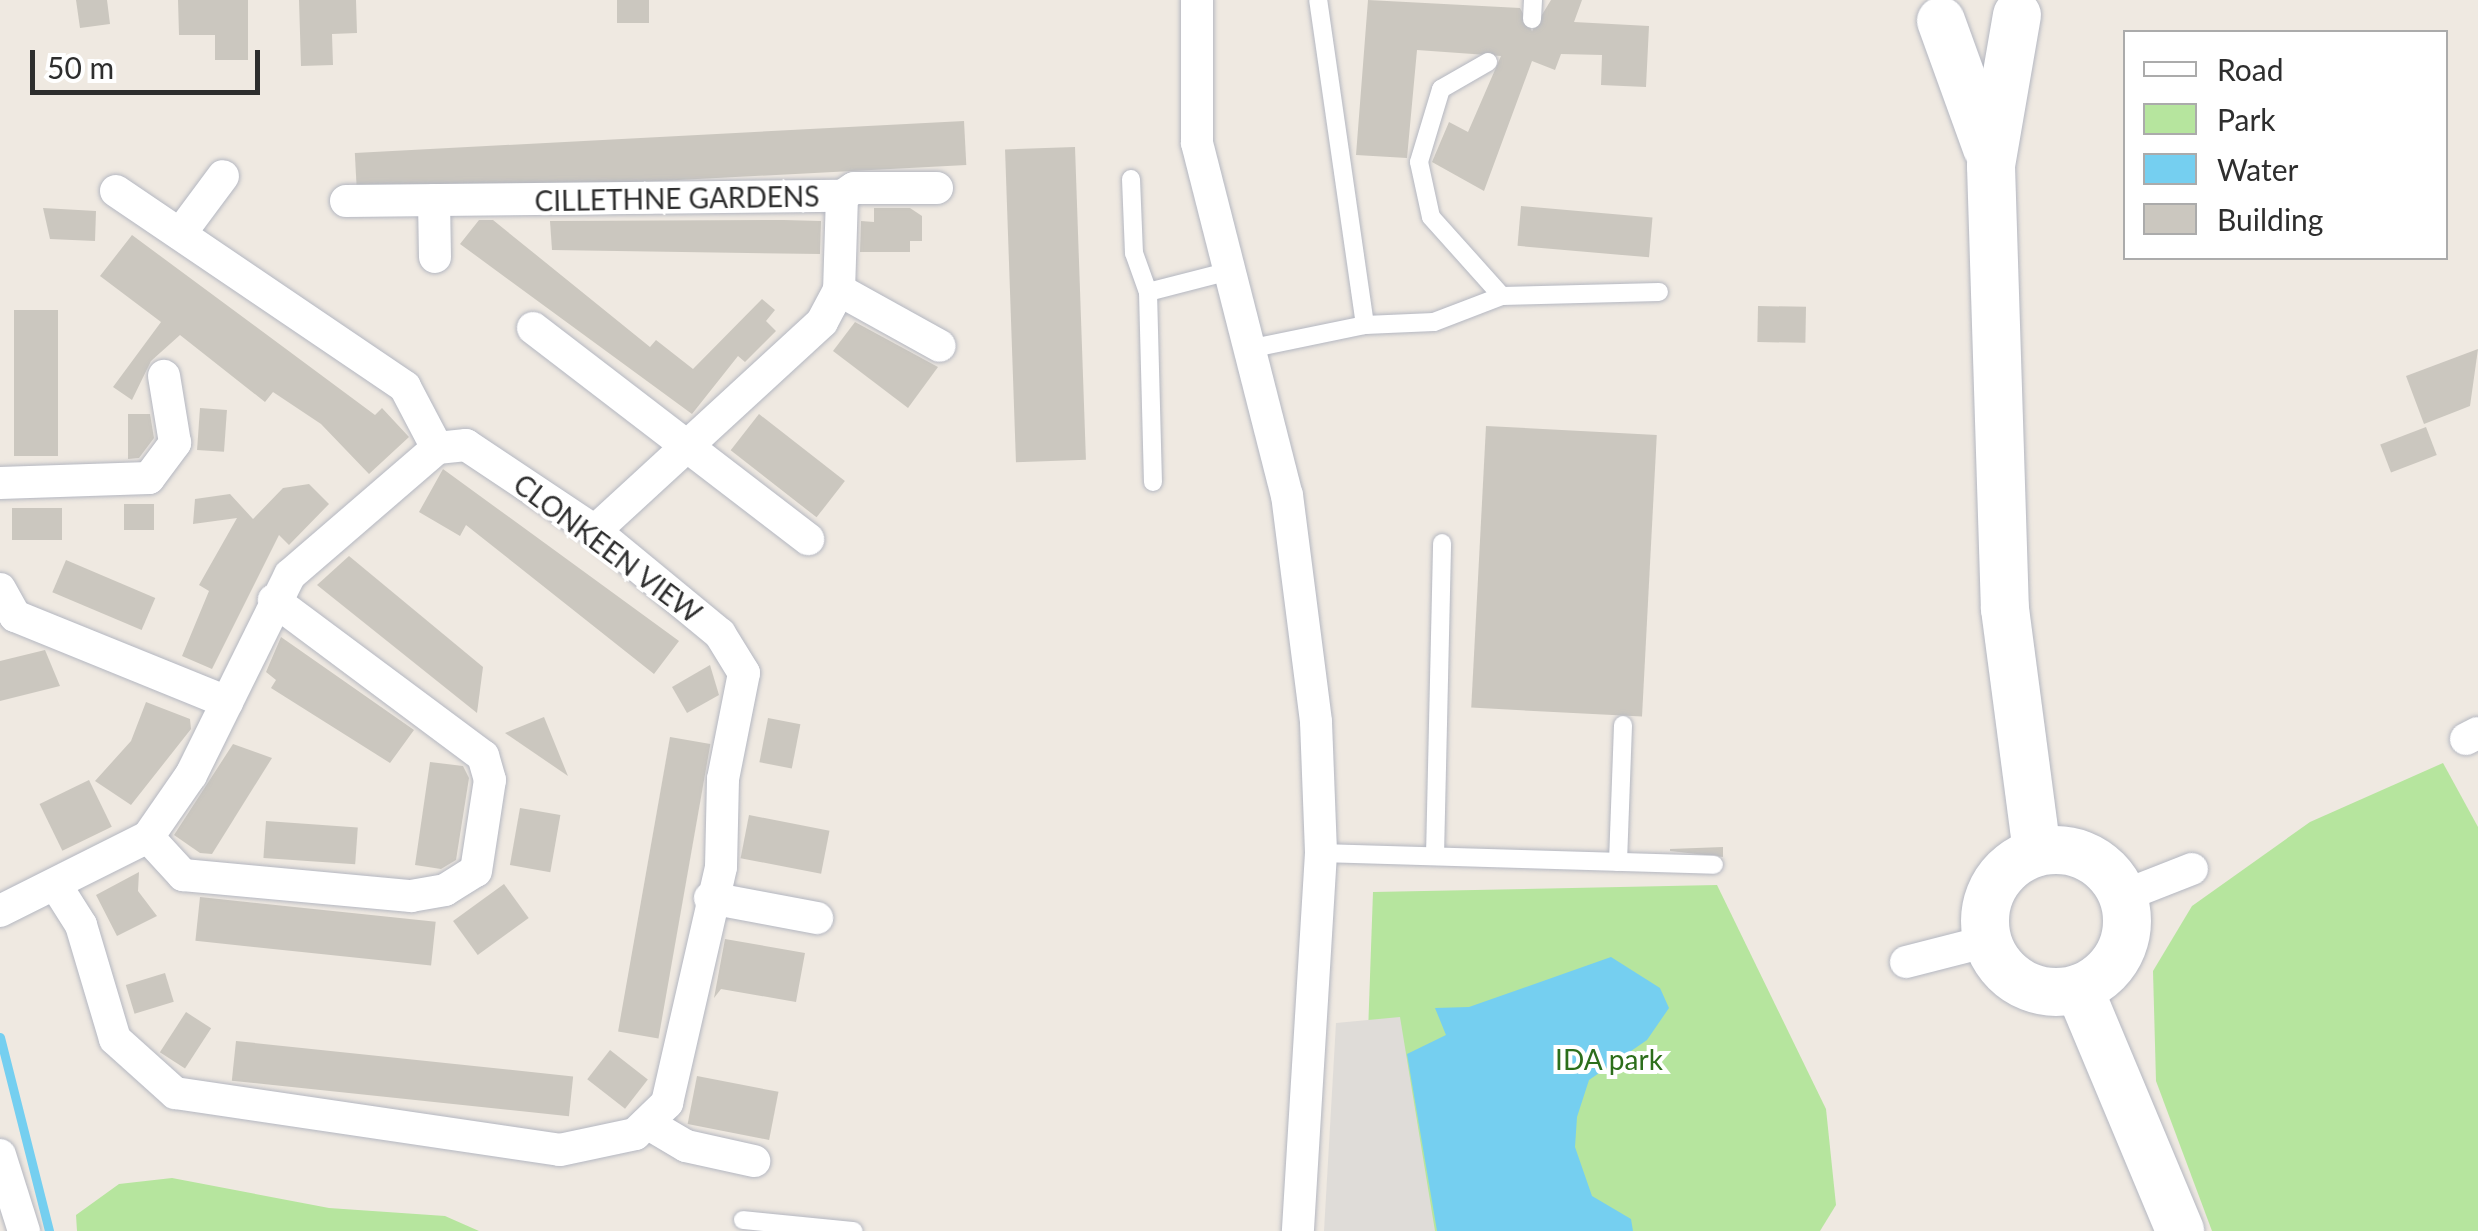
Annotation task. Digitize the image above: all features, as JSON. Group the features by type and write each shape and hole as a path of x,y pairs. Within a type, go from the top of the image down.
{"main road":[{"path":"1929,5 1980,33 2022,8"},
{"path":"1929,5 1965,67 1991,166"},
{"path":"2022,8 1991,166 2005,610 2036,852"},
{"path":"2036,852 2079,853 2123,896 2124,942 2079,989 2022,982 1988,941 1985,919 2000,877 2036,852"},
{"path":"2079,989 2180,1231"}],"street":[{"path":"1196,0 1197,143 1226,272 1253,348 1304,603 1321,853 1298,1231"},
{"path":"180,234 222,176"},
{"path":"842,196 854,188 937,188"},
{"path":"0,911 57,886 148,837 226,702 274,600 290,575 438,448 405,387 116,190"},
{"name":"CILLETHNE GARDENS","path":"346,201 842,196 839,290"},
{"path":"434,200 434,257"},
{"path":"595,531 822,322 839,290 940,346"},
{"path":"533,328 690,444 808,539"},
{"path":"0,484 149,478 175,443 164,376"},
{"name":"CLONKEEN VIEW","path":"438,448 466,445 595,531 720,634 744,673 680,1067 667,1103 647,1123"},
{"path":"0,589 15,616 226,702"},
{"path":"148,837 184,875 410,896 446,890 476,871 490,780 483,756 274,600"},
{"path":"2123,896 2192,869"},
{"path":"57,886 81,925 115,1040 175,1092 504,1147 593,1148 647,1123 686,1146 754,1160"},
{"path":"710,898 818,918"},
{"path":"1906,962 1988,941"},
{"path":"0,1156 6,1199 24,1231"}],"lane":[{"path":"1318,0 1366,324"},
{"path":"1488,62 1441,89 1418,162 1431,217 1502,296"},
{"path":"1130,179 1134,253 1148,292 1154,482"},
{"path":"1148,292 1226,272"},
{"path":"1253,348 1366,324 1434,322 1502,296 1659,292"},
{"path":"1434,856 1442,544"},
{"path":"1618,862 1623,726"},
{"path":"1321,853 1714,865"},
{"path":"744,1220 853,1231"}],"green space":[{"path":"2443,763 2478,827 2478,1231 2212,1231 2156,1081 2153,971 2192,906 2310,822"},
{"name":"IDA park","path":"1717,885 1826,1109 1836,1205 1820,1231 1361,1231 1373,892"},
{"path":"172,1178 329,1208 445,1216 479,1231 77,1231 76,1215 119,1184"}],"shaded area":[{"path":"1400,1017 1435,1231 1324,1231 1336,1023"}],"water":[{"path":"1611,957 1660,988 1669,1008 1647,1040 1589,1080 1577,1117 1575,1147 1592,1196 1631,1219 1633,1231 1437,1231 1407,1054 1446,1035 1435,1008 1469,1007"}],"building":[{"path":"76,0 107,0 110,24 80,28"},
{"path":"178,0 248,0 248,60 215,60 215,35 179,35"},
{"path":"299,0 356,0 357,33 332,34 333,65 301,66"},
{"path":"617,0 649,0 649,23 617,23"},
{"path":"1368,0 1520,8 1532,31 1551,0 1582,0 1574,22 1649,26 1646,87 1601,85 1602,55 1561,54 1555,70 1532,61 1484,191 1432,162 1449,122 1468,132 1501,56 1417,50 1407,158 1356,155"},
{"path":"964,121 966,165 357,197 355,153"},
{"path":"1075,147 1086,460 1016,462 1005,149"},
{"path":"1521,206 1652,218 1649,257 1518,246"},
{"path":"43,208 96,211 95,241 50,239"},
{"path":"874,208 910,208 922,216 922,241 910,241 910,252 860,252 861,221 874,222"},
{"path":"479,220 493,220 650,347 656,340 693,369 762,299 775,310 766,321 776,331 745,362 738,356 692,414 460,244"},
{"path":"550,221 821,221 820,254 552,250"},
{"path":"132,235 375,415 382,408 409,437 369,474 321,424 273,392 265,402 180,335 151,361 132,400 113,387 161,322 100,276"},
{"path":"1758,306 1806,307 1805,343 1757,342"},
{"path":"14,310 58,310 58,456 14,456"},
{"path":"855,322 938,367 908,408 833,351"},
{"path":"2478,349 2470,406 2424,424 2406,376"},
{"path":"200,408 227,410 224,452 197,450"},
{"path":"128,414 150,414 154,438 139,458 128,459"},
{"path":"759,414 845,481 817,517 731,450"},
{"path":"1486,426 1657,435 1642,717 1471,708"},
{"path":"2426,427 2437,455 2391,473 2380,445"},
{"path":"443,469 679,641 654,674 466,525 460,536 419,512"},
{"path":"309,484 329,504 289,545 279,535 212,669 182,656 209,591 199,585 237,518 193,524 195,499 230,494 253,519 283,488"},
{"path":"124,504 154,504 154,530 124,530"},
{"path":"12,508 62,508 62,540 12,540"},
{"path":"349,556 483,667 477,713 317,585"},
{"path":"66,560 155,598 142,630 52,592"},
{"path":"281,637 414,730 390,763 271,688 276,680 266,672"},
{"path":"45,650 60,686 0,701 0,661"},
{"path":"710,665 719,695 687,713 672,687"},
{"path":"146,702 190,719 191,729 131,805 95,781 131,741"},
{"path":"544,717 568,776 505,733"},
{"path":"768,718 800,724 792,768 759,762"},
{"path":"670,737 710,744 658,1039 618,1031"},
{"path":"233,744 272,758 212,854 200,853 174,835"},
{"path":"430,762 463,766 469,778 456,860 441,869 415,865"},
{"path":"89,780 112,827 62,851 40,804"},
{"path":"520,808 560,815 550,872 510,865"},
{"path":"749,815 829,831 821,874 741,858"},
{"path":"266,821 358,827 355,864 263,858"},
{"path":"1723,847 1723,857 1670,851 1670,849"},
{"path":"139,872 138,891 157,916 117,936 96,895"},
{"path":"504,884 529,918 478,955 453,921"},
{"path":"200,897 436,922 431,966 195,941"},
{"path":"725,939 805,953 796,1002 721,989 714,998"},
{"path":"165,973 174,1002 135,1014 126,985"},
{"path":"186,1012 211,1028 185,1069 160,1052"},
{"path":"236,1041 573,1076 569,1116 232,1081"},
{"path":"610,1050 648,1080 625,1109 587,1079"},
{"path":"697,1076 778,1092 769,1140 688,1124"}],"waterway":[{"path":"0,1037 49,1231"}]}
